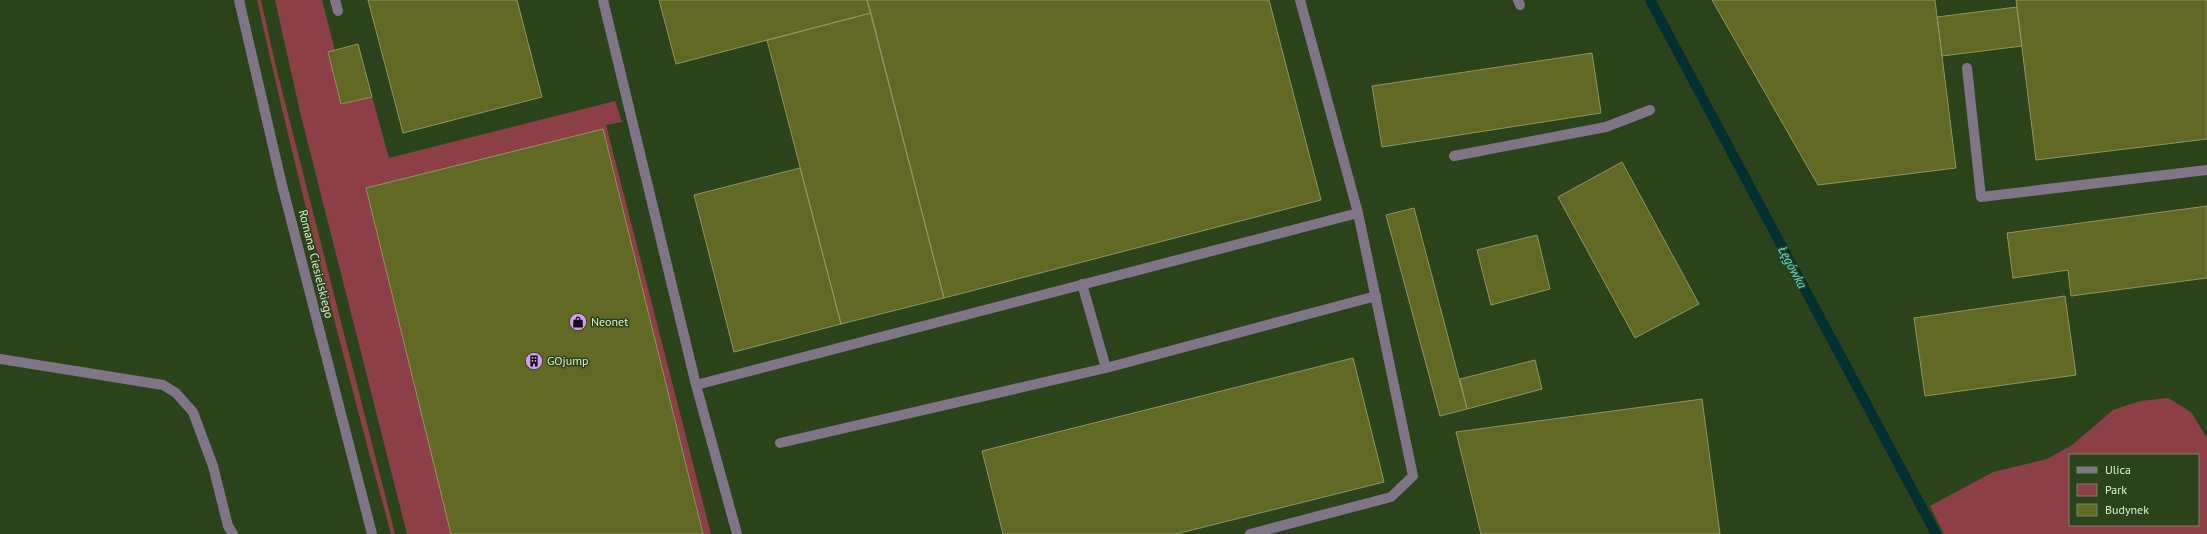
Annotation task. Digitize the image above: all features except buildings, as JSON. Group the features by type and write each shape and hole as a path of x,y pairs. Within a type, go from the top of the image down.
{"street":[{"name":"Romana Ciesielskiego","path":"239,0 281,181 372,534"},
{"path":"335,0 338,11"},
{"path":"604,0 696,385 737,534"},
{"path":"1250,534 1391,497 1413,476 1358,213 1300,0"},
{"path":"1967,68 1982,197 2207,170"},
{"path":"1454,156 1606,127 1650,110"},
{"path":"696,385 1358,213"},
{"path":"1082,284 1106,368"},
{"path":"780,443 1106,368 1376,296"},
{"path":"0,359 163,385 176,393 193,412 213,466 228,526 233,534"}],"green space":[{"path":"257,0 261,0 276,67 395,534 391,534 338,334 304,201"},
{"path":"275,0 322,0 335,51 341,104 372,97 389,158 615,101 622,122 606,125 711,534 703,534 603,129 366,188 451,534 407,534 300,112"},
{"path":"2168,398 2191,412 2207,438 2207,534 1944,534 1930,506 1993,472 2047,459 2072,445 2113,410 2140,401"}],"waterway":[{"name":"Łęgówka","path":"1650,0 1936,534"}],"place":[{"name":"Neonet","path":"578,322"},
{"name":"GOjump","path":"534,361"}]}
